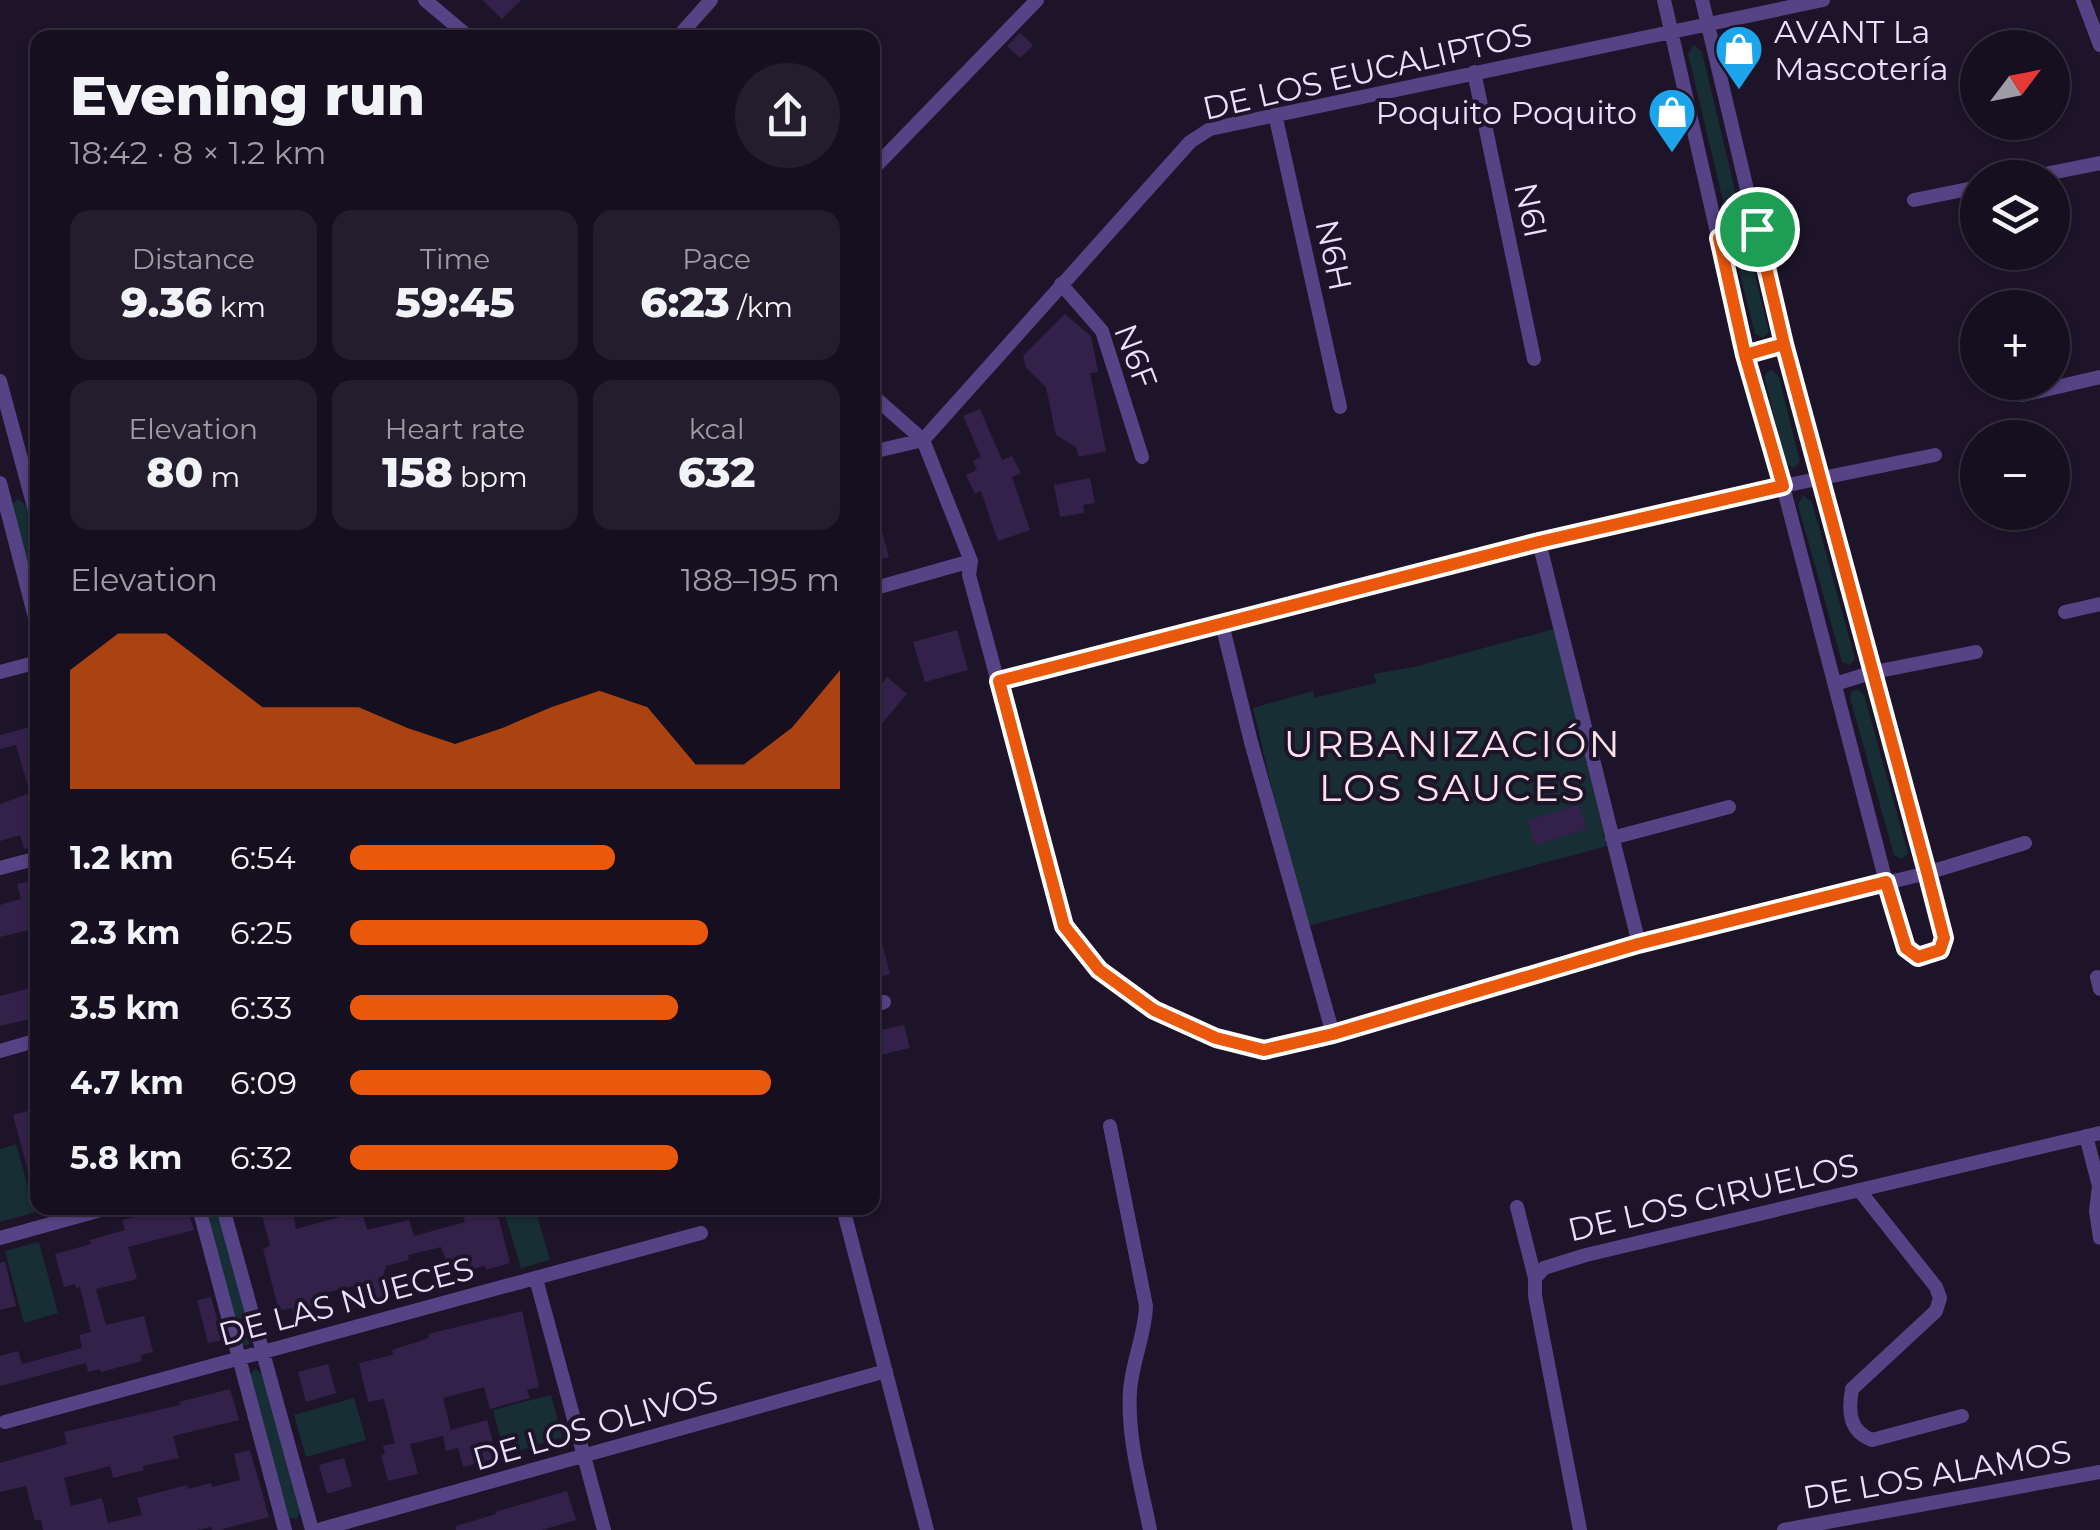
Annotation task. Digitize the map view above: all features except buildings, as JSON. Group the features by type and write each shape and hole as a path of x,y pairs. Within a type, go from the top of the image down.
{"street":[{"path":"425,0 445,6 464,30"},
{"path":"684,30 711,0"},
{"path":"880,162 1037,0"},
{"path":"1664,0 1745,355 1886,882 1906,948 1918,957 1940,950 1944,938 1784,344 1702,0"},
{"name":"DE LOS EUCALIPTOS","path":"923,440 1190,142 1210,129 1823,0"},
{"path":"2083,0 2100,45"},
{"name":"N6I","path":"1474,72 1534,360"},
{"name":"N6H","path":"1275,114 1340,407"},
{"path":"2070,169 2100,163"},
{"path":"1914,200 1960,191"},
{"path":"1719,238 1757,229"},
{"name":"N6F","path":"1061,284 1102,331 1142,458"},
{"path":"1745,355 1784,344"},
{"path":"2070,384 2100,377"},
{"path":"0,381 30,467"},
{"path":"880,401 923,440 971,562 969,575 1064,926 1099,970 1154,1010 1216,1038 1264,1050 1333,1034 1638,944 1927,872 2025,843"},
{"path":"880,450 923,440"},
{"path":"999,681 1539,542 1935,455"},
{"path":"30,474 0,482 30,598"},
{"path":"1539,542 1638,944"},
{"path":"880,587 971,562"},
{"path":"2065,612 2100,604"},
{"path":"1222,624 1333,1034"},
{"path":"1835,684 1874,672 1976,652"},
{"path":"0,672 30,664"},
{"path":"1612,838 1728,808"},
{"path":"0,868 30,860"},
{"path":"0,1051 30,1042"},
{"path":"1110,1126 1146,1306 1145,1332 1130,1387 1131,1427 1150,1530"},
{"path":"2093,1134 2100,1238"},
{"name":"DE LOS CIRUELOS","path":"1580,1530 1538,1318 1534,1278 1544,1268 2093,1134"},
{"path":"1859,1190 1936,1287 1940,1298 1936,1311 1852,1389 1852,1424 1860,1435 1872,1440 1962,1416"},
{"path":"1517,1207 1534,1278"},
{"path":"0,1238 83,1215"},
{"path":"201,1215 285,1530"},
{"path":"226,1215 315,1530"},
{"path":"846,1215 927,1530"},
{"name":"DE LAS NUECES","path":"6,1422 701,1232"},
{"path":"536,1280 604,1530"},
{"name":"DE LOS OLIVOS","path":"315,1530 886,1371"},
{"name":"DE LOS ALAMOS","path":"1784,1530 2100,1472"}],"green space":[{"path":"1694,45 1702,52 1740,211 1733,217 1726,213 1688,54"},
{"path":"1740,240 1748,247 1769,332 1763,338 1755,334 1734,250"},
{"path":"1772,370 1779,377 1800,462 1794,468 1786,464 1765,380 1766,373"},
{"path":"1803,495 1812,502 1855,659 1849,665 1842,662 1798,505"},
{"path":"18,499 30,515 30,577 12,505"},
{"path":"1554,629 1607,846 1304,927 1253,708 1313,691 1314,698 1376,683 1374,674"},
{"path":"1858,689 1864,695 1908,853 1902,859 1894,855 1850,698 1852,691"},
{"path":"16,1144 30,1194 30,1213 0,1222 0,1149"},
{"path":"205,1215 220,1215 252,1340 241,1345"},
{"path":"505,1215 537,1215 550,1260 521,1268"},
{"path":"39,1242 58,1313 24,1323 5,1251"},
{"path":"256,1369 263,1376 300,1513 297,1519 289,1518 248,1376"},
{"path":"551,1395 562,1437 505,1455 493,1410"},
{"path":"354,1398 366,1440 306,1457 294,1415"}],"place":[{"name":"AVANT La Mascotería","path":"1739,92"},
{"name":"Poquito Poquito","path":"1672,154"}],"district":[{"name":"URBANIZACIÓN LOS SAUCES","path":"1453,764"}],"route":[{"path":"1757,229 1719,238 1745,355 1784,344 1944,938 1940,950 1918,957 1906,948 1886,882 1638,944 1333,1034 1264,1050 1216,1038 1154,1010 1099,970 1064,926 999,681 1539,542 1783,486 1745,355 1784,344 1757,229"}]}
